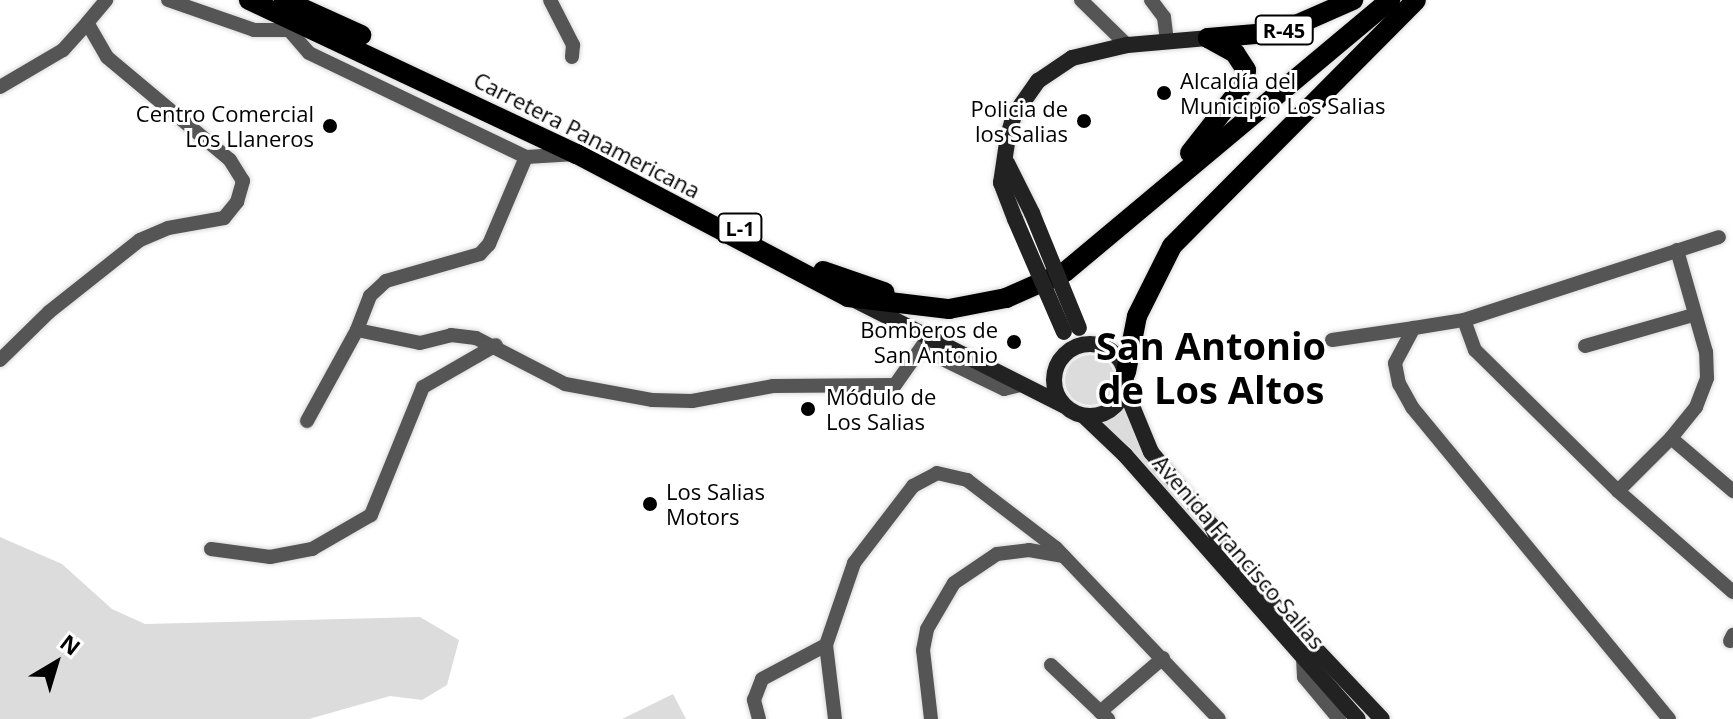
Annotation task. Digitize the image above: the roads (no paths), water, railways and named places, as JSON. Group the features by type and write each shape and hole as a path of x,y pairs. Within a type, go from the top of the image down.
{"main road":[{"name":"Carretera Panamericana","path":"249,0 294,26 414,74 577,154 848,297 949,309 980,306 1065,272 1390,0"},
{"name":"Carretera Panamericana","path":"284,0 537,120 815,268 888,293 950,298 1005,287 1099,233 1370,0"},
{"name":"R-45","path":"1208,38 1280,32 1353,0"},
{"path":"1126,381 1137,316 1172,246 1416,0"},
{"name":"L-1","path":"1190,153 1245,83 1246,70 1235,53 1208,38"}],"street":[{"path":"0,87 63,50 106,0"},
{"path":"168,0 254,30 294,26 309,53 401,100 526,157 577,154"},
{"path":"550,0 573,45 572,57"},
{"path":"1081,0 1127,45"},
{"path":"1151,0 1164,17 1167,40"},
{"path":"0,360 49,312 140,240 168,228 224,218 243,181 230,160 107,57 87,23"},
{"name":"R-45","path":"1068,350 1071,330 1024,216 1001,183 1014,115 1038,81 1072,58 1127,45 1208,38"},
{"path":"401,100 414,74"},
{"path":"307,421 357,330 370,296 386,281 480,254 501,219 526,157"},
{"path":"1332,340 1464,320 1719,237"},
{"path":"1618,491 1671,438 1696,407 1707,378 1706,352 1677,250"},
{"path":"848,297 926,344 1084,416 1105,413 1126,381"},
{"path":"1585,346 1693,315"},
{"path":"1464,320 1475,350 1618,491 1733,592"},
{"path":"1414,328 1395,363 1399,384 1412,407 1669,719"},
{"path":"357,330 420,343 451,335 496,345 565,384 652,400 692,401 798,384 895,385 926,344"},
{"name":"R-45","path":"1071,330 1109,349 1126,381"},
{"path":"1063,405 1053,379 1056,366 1068,350 1095,344"},
{"path":"211,549 270,557 312,549 371,515 423,387 496,345"},
{"path":"1020,385 1056,366"},
{"name":"Avenida Francisco Salias","path":"1126,381 1151,452 1212,526 1223,551 1382,719"},
{"name":"Avenida Francisco Salias","path":"1084,416 1125,455 1358,719"},
{"path":"1671,438 1733,491"},
{"path":"835,719 826,645 854,563 923,478 937,473 967,480 1063,556 1219,719"},
{"path":"931,719 923,650 927,629 954,583 997,554 1029,550 1063,556"},
{"path":"759,719 754,700 762,679 826,645"},
{"path":"1051,665 1104,715 1163,658"},
{"path":"1303,658 1304,677 1339,719"}],"place":[{"name":"Alcaldía del Municipio Los Salias","path":"1164,93"},
{"name":"Policia de los Salias","path":"1084,121"},
{"name":"Centro Comercial Los Llaneros","path":"330,126"},
{"name":"Bomberos de San Antonio","path":"1014,342"},
{"name":"Módulo de Los Salias","path":"808,409"},
{"name":"Los Salias Motors","path":"650,504"}],"district":[{"name":"San Antonio de Los Altos","path":"1211,368"}]}
